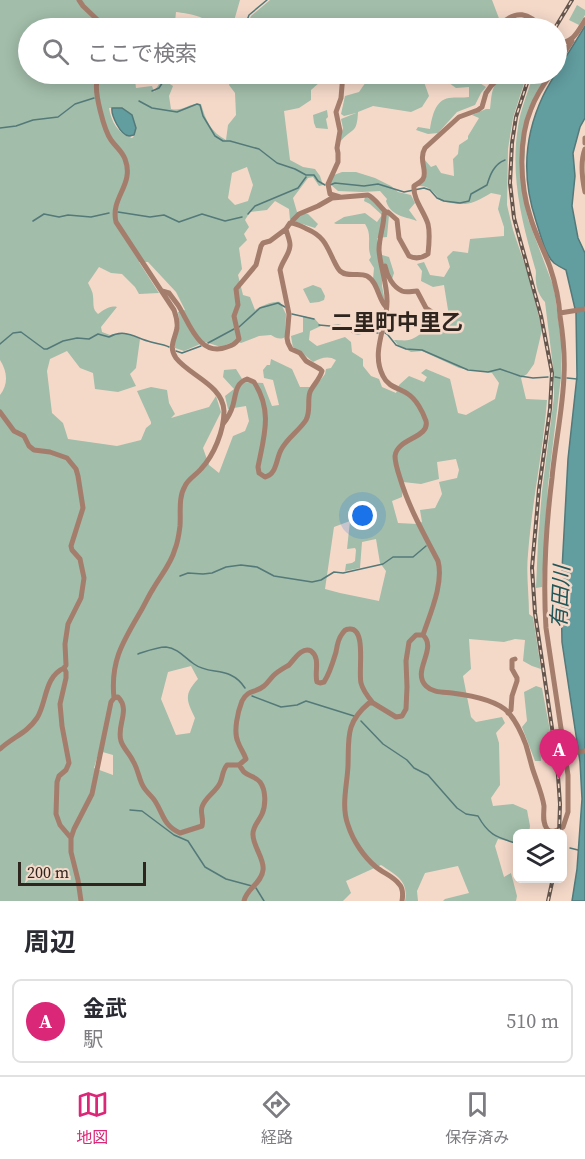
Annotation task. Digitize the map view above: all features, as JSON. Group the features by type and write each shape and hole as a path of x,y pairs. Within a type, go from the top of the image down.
{"street":[{"path":"80,0 82,6 95,18"},
{"path":"508,18 520,14 531,18"},
{"path":"567,48 585,20"},
{"path":"567,41 573,38"},
{"path":"81,901 71,852 71,838 92,794 111,702 114,698 115,664 120,647 172,557 178,539 182,493 188,481 211,456 222,425 224,411 219,396 183,365 172,351 177,328 174,310 116,222 115,204 126,182 128,170 120,150 104,128 100,115 97,84"},
{"path":"339,197 330,194 328,186 338,162 337,147 340,130 336,112 341,98 342,84"},
{"path":"162,291 169,293 179,306 195,337 206,345 223,349 235,344 239,339 234,316 238,305 236,289 256,265 263,243 270,242 299,214 318,206 327,199 339,197 371,196 379,207 397,220 399,238 409,256 415,258 426,255 429,251 429,226 415,198 414,189 424,175 422,154 425,148 459,117 482,107 486,93 492,84"},
{"path":"423,635 428,641 421,677 424,685 432,691 466,695 491,703 508,712 526,746 543,799 543,819 547,829 559,830 564,827 568,812 568,775 546,628 544,597 551,481 564,378 564,360 555,285 529,216 522,162 524,133 530,111 544,84"},
{"path":"585,138 585,143"},
{"path":"585,149 582,171 585,192"},
{"path":"386,212 379,242 387,300 378,354 382,375 387,382 414,399 426,420 422,433 402,444 395,455 404,493 440,567 440,576 423,635"},
{"path":"292,223 320,236 342,273 362,274 369,277 375,284 380,300 386,308"},
{"path":"222,425 232,407 240,382 247,379 254,382 266,414 267,424 258,467 259,473 265,477 272,474 286,442 309,414 310,392 322,371 306,361 300,353 291,349 288,343 289,314 280,277 281,264 290,249 286,229"},
{"path":"381,260 385,264 388,278 396,287 402,291 417,291 426,308 432,312"},
{"path":"560,313 585,309"},
{"path":"0,412 14,431 24,436 29,446 34,450 50,452 67,458 76,469 78,476 83,508 71,546 80,560 84,578 81,598 68,624 65,644 66,678 60,704 69,763 57,782 56,814 60,825 71,838"},
{"path":"114,698 118,697 122,702 124,716 119,731 121,742 134,761 143,786 154,800 166,824 180,833 202,826 201,810 204,802 215,791 224,769 227,765 239,765 246,759 235,732 242,703 249,692 260,689 302,651 306,650 313,653 316,660 315,678 317,682 324,682 333,662 339,638 347,629 352,629 359,634 362,688 373,703 399,717 405,713 406,709 406,661 409,642 416,635 423,635"},
{"path":"508,712 511,710 512,696 517,681 512,669 515,659"},
{"path":"0,749 26,731 38,716 48,687 57,672 64,668"},
{"path":"373,703 369,703 355,719 348,735 345,813 359,847 377,867 400,884 402,901"},
{"path":"565,754 585,751"},
{"path":"239,765 244,772 259,781 263,789 264,805 253,830 264,872 244,897 244,901"}],"green space":[{"path":"0,0 240,0 235,18 202,18 176,12 175,18 18,18 18,84 136,84 136,88 152,86 154,92 159,84 170,84 173,86 169,96 171,109 201,104 210,125 226,140 228,125 236,115 235,93 229,84 318,84 311,90 311,100 299,108 284,111 290,160 303,167 315,169 323,185 319,186 313,177 308,178 293,198 297,212 308,214 318,224 315,228 290,220 289,209 275,201 267,210 250,212 245,220 249,227 244,234 247,240 239,248 242,269 238,275 243,295 250,297 255,310 267,304 280,302 286,314 285,337 259,336 241,343 235,341 221,347 205,342 184,351 175,348 180,326 178,312 185,310 176,292 148,262 139,262 159,293 139,294 122,274 111,273 99,267 88,283 94,308 98,314 109,307 117,307 101,327 102,332 110,335 125,333 140,339 136,368 130,374 136,386 118,392 95,389 93,373 80,368 67,351 50,359 47,371 52,413 63,423 68,439 117,446 141,440 151,422 137,391 151,387 167,390 169,403 175,414 171,418 209,407 216,396 221,412 203,448 209,465 219,473 233,436 245,431 249,421 246,406 228,409 225,396 234,389 223,377 224,370 236,369 244,382 263,383 272,406 279,405 273,380 264,378 263,370 270,365 271,359 292,369 300,387 315,387 326,369 331,368 336,360 324,358 313,362 293,348 291,336 303,332 303,316 315,319 321,326 310,331 309,340 317,346 345,337 351,342 352,352 363,359 363,366 371,376 379,379 382,387 396,393 399,385 409,376 424,382 427,377 421,373 426,369 450,379 458,413 466,415 495,399 499,383 492,373 459,368 422,351 411,352 394,340 409,340 425,332 437,332 449,327 444,285 433,287 421,281 422,271 417,264 424,262 430,275 444,277 450,267 447,257 453,251 468,253 470,239 504,236 504,227 498,209 501,195 491,193 467,204 441,201 429,188 418,186 426,177 424,159 431,167 436,165 441,173 454,176 453,159 458,154 459,145 468,139 479,118 472,115 490,109 496,84 524,84 513,118 508,149 507,205 530,280 542,330 534,364 521,378 526,399 547,400 527,562 529,614 533,617 541,669 523,661 525,640 515,639 504,642 469,639 471,669 463,676 471,717 476,722 502,717 505,723 496,733 499,743 500,785 491,798 493,806 513,804 527,810 530,829 513,829 513,842 498,839 495,846 504,877 511,873 517,896 516,901 443,901 469,893 458,866 425,873 417,891 418,901 405,901 403,883 381,865 346,881 351,893 343,901 0,901 0,395 6,378 0,360","holes":["109,108 122,108 136,128 132,138 119,130 113,122","247,167 253,185 248,201 235,205 228,198 232,173","456,459 459,470 457,478 439,482 442,494 435,508 420,510 422,522 398,523 392,501 402,497 403,482 421,484 439,479 437,462","350,521 347,549 355,548 356,550 355,561 346,564 345,571 360,568 362,542 376,539 380,563 386,571 379,601 325,589 334,527","191,666 198,679 188,694 188,702 195,718 190,733 176,735 161,699 168,672","99,751 113,755 113,775 94,768"]},
{"path":"270,0 492,0 499,18 250,18"},
{"path":"577,5 585,10 585,15 579,25 569,20"},
{"path":"365,84 425,84 429,96 422,107 411,112 373,106 358,112 355,128 340,142 343,128 341,119 356,113 344,116 341,114 345,96 359,92"},
{"path":"450,84 481,84 486,87 475,105 457,112 438,133 428,134 416,130 418,127 430,129 435,110 444,99 469,97 469,87 456,88"},
{"path":"530,84 542,84 528,110 522,188 528,219 554,288 561,339 561,377 548,485 542,587 536,588 542,491 554,397 554,375 545,302 537,287 536,270 516,181 516,145 522,109"},
{"path":"327,110 328,129 316,128 313,115"},
{"path":"342,172 356,172 375,178 398,192 411,195 415,203 409,210 417,221 394,213 380,191 338,191 330,184 334,175"},
{"path":"365,197 373,200 389,215 387,237 377,238 377,255 389,257 394,273 392,279 382,275 385,301 382,301 373,279 374,268 369,260 371,257 369,237 365,224 334,223 344,217 365,213 377,222 382,215 364,201"},
{"path":"313,285 321,288 325,296 324,300 310,303 303,289"},
{"path":"536,686 542,688 551,736 540,744 541,761 535,761 522,727 527,721 524,692"}],"water":[{"path":"585,26 585,118 580,127 573,153 575,176 572,206 578,238 585,253 585,901 572,901 577,869 582,799 580,762 562,642 561,588 568,459 577,376 576,313 566,270 551,259 545,249 532,205 527,174 529,142 537,111 550,84 567,84 567,55"},
{"path":"112,108 122,108 132,115 136,128 134,135 126,135 119,129"}],"waterway":[{"path":"248,18 267,0"},
{"path":"152,91 162,84"},
{"path":"0,128 58,117 75,104 94,98"},
{"path":"139,101 152,108 177,112 197,104 200,105 203,116 215,136 223,141 259,149 277,163 306,175 314,175 325,185"},
{"path":"330,185 335,183 364,186 378,184 404,192 424,188 444,201 460,203 469,201 471,194 487,185 495,167 505,160"},
{"path":"248,214 255,206 298,188 306,177"},
{"path":"118,212 150,217 164,215 179,222 202,214 225,221 242,217"},
{"path":"33,221 44,214 59,217 68,215 91,217 109,213"},
{"path":"239,327 260,308 278,303 285,307"},
{"path":"292,314 314,319"},
{"path":"319,325 347,327 353,333 358,334 378,333"},
{"path":"208,343 234,329"},
{"path":"0,344 13,333 21,332 44,349 77,338 89,339 98,334 109,337 120,333 169,347"},
{"path":"385,333 396,345 406,349 422,350 468,370 488,372 500,369 520,376 548,377"},
{"path":"176,351 182,353 201,346"},
{"path":"555,377 560,378"},
{"path":"567,378 577,379"},
{"path":"180,576 188,573 212,573 226,567 241,565 257,567 274,576 312,582 321,580 334,572 343,573 383,564 393,557 413,557 426,546"},
{"path":"138,654 159,648 170,648 178,651 200,668 233,676 245,688"},
{"path":"252,696 281,707 306,701 354,716"},
{"path":"361,721 383,744 407,760 414,768 428,775 457,808 466,814 478,816 494,835 513,842"},
{"path":"130,810 142,811 174,835 188,841 205,867 226,879 252,886"},
{"path":"570,848 578,850"},
{"path":"256,888 264,901"}],"railway":[{"path":"561,18 572,0"},
{"path":"527,84 516,117 510,183 514,218 541,316 552,373 532,568 535,613 557,762 559,829"},
{"path":"548,901 552,883"}],"place":[{"name":"金武","path":"559,779"}],"district":[{"name":"二里町中里乙","path":"397,322"}],"water label":[{"name":"有田川","path":"560,597"}]}
